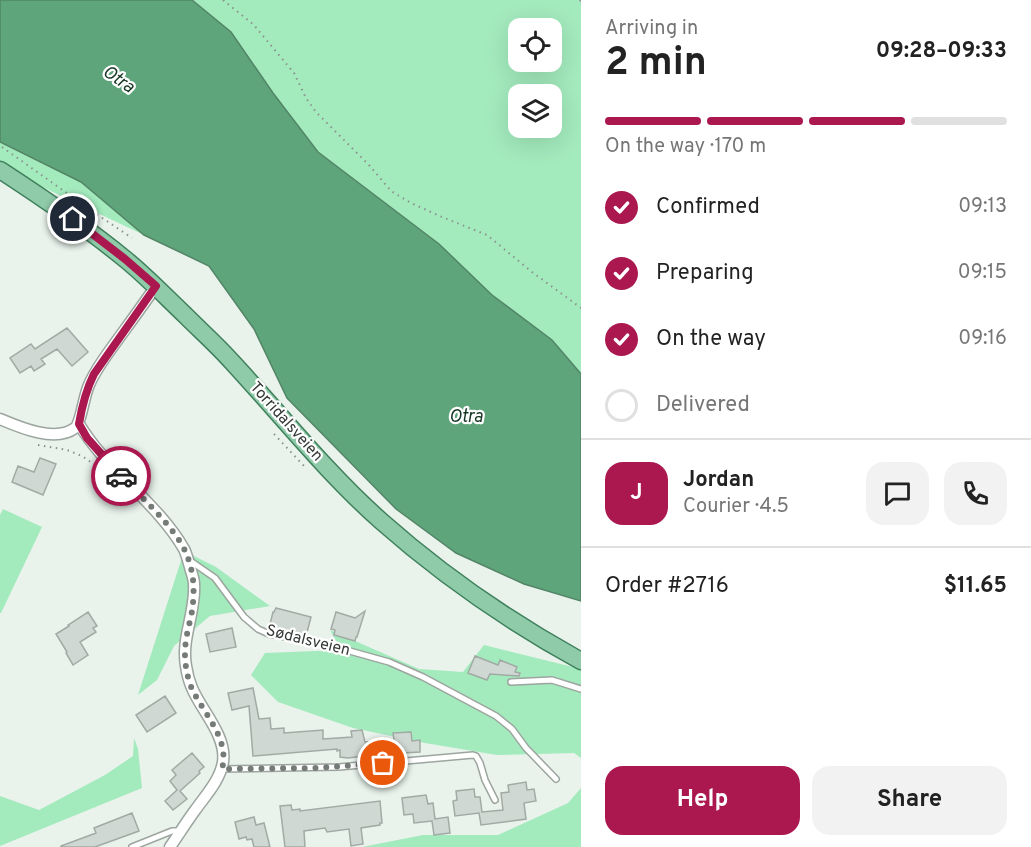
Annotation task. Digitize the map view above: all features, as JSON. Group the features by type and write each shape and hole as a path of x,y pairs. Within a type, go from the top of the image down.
{"main road":[{"name":"Torridalsveien","path":"0,170 73,219 156,286 232,362 328,469 380,520 481,600 581,662"}],"street":[{"path":"0,419 36,433 46,434 70,431 79,424 84,397 94,374 156,286"},
{"name":"Sødalsveien","path":"79,424 87,438 111,466 160,516 181,544 188,559"},
{"path":"172,846 214,784 222,769 224,758 218,735 191,687 186,666 184,652 194,585 188,559"}],"lane":[{"path":"73,219 84,205"},
{"name":"Sødalsveien","path":"188,559 215,578 244,617 258,629 269,634 321,643 389,662 423,677 496,716 556,779"},
{"path":"512,682 552,680 581,689"},
{"path":"222,769 339,767 472,755 476,756 480,763 495,800"},
{"path":"132,847 172,831 181,830"}],"path":[{"path":"223,0 253,24 294,73 306,98 316,112 392,191 411,203 487,235 532,273 581,308"},
{"path":"2,147 132,238"},
{"path":"32,442 42,447 67,450 82,456 103,470 111,466"}],"shaded area":[{"path":"77,0 581,0 581,455"},
{"path":"0,142 81,182 144,235 0,167"},
{"path":"3,509 42,527 0,613 0,515"},
{"path":"184,551 216,567 270,606 210,616 174,646 157,680 138,695"},
{"path":"330,630 419,669 463,672 484,645 581,669 581,758 574,753 497,755 353,728 278,702 251,675 265,653 341,650"},
{"path":"134,738 138,749 142,788 0,846 0,796 39,810 105,775 133,756"},
{"path":"581,788 581,847 362,847 423,835 498,835 568,803"}],"water":[{"name":"Otra","path":"0,0 192,0 231,32 273,93 318,152 439,244 492,295 552,340 581,374 581,601 524,584 456,553 396,509 287,398 254,329 209,266 144,235 81,182 0,142"}],"building":[{"path":"67,328 88,352 72,366 57,349 41,359 45,364 34,371 31,366 20,373 10,358 31,344 35,349"},
{"path":"40,458 56,464 43,495 12,482 18,466 34,472"},
{"path":"276,608 311,617 306,636 271,628 273,612"},
{"path":"365,611 355,641 334,635 335,630 331,629 336,612 355,618"},
{"path":"88,612 97,626 93,628 96,632 80,642 88,655 73,665 56,634"},
{"path":"232,628 236,647 210,652 206,634"},
{"path":"475,656 498,665 500,660 517,667 515,672 520,673 519,676 490,674 487,680 468,673"},
{"path":"253,688 259,719 270,718 271,729 284,728 284,733 323,730 323,739 352,737 351,731 362,730 365,742 394,740 393,733 411,732 412,741 420,740 420,752 348,758 340,757 340,750 337,751 337,749 253,756 249,706 232,710 228,693"},
{"path":"165,696 176,713 147,732 136,715"},
{"path":"192,753 204,767 180,791 187,799 173,810 165,801 177,790 170,781 176,775 172,770"},
{"path":"526,782 527,790 534,789 536,801 524,803 526,819 481,825 479,813 455,816 453,801 457,800 456,791 474,789 475,797 480,797 482,812 503,810 501,793 509,792 508,785"},
{"path":"426,795 428,804 433,803 435,819 448,817 450,833 434,835 432,821 414,823 413,814 404,815 402,798"},
{"path":"380,801 382,823 361,828 363,844 351,846 349,829 327,832 325,828 304,831 305,847 285,847 280,806 291,805 292,810 300,809 300,811"},
{"path":"132,813 139,831 95,847 61,847 96,833 94,828"},
{"path":"254,817 256,825 264,823 270,847 254,847 252,839 247,840 246,837 239,839 235,822"}],"way so far":[{"path":"121,476 160,516 186,552 194,585 184,652 186,666 191,687 218,735 224,758 222,769 294,769 383,763"}],"route":[{"path":"73,219 156,286 94,374 84,397 79,424 87,438 121,476"}]}
